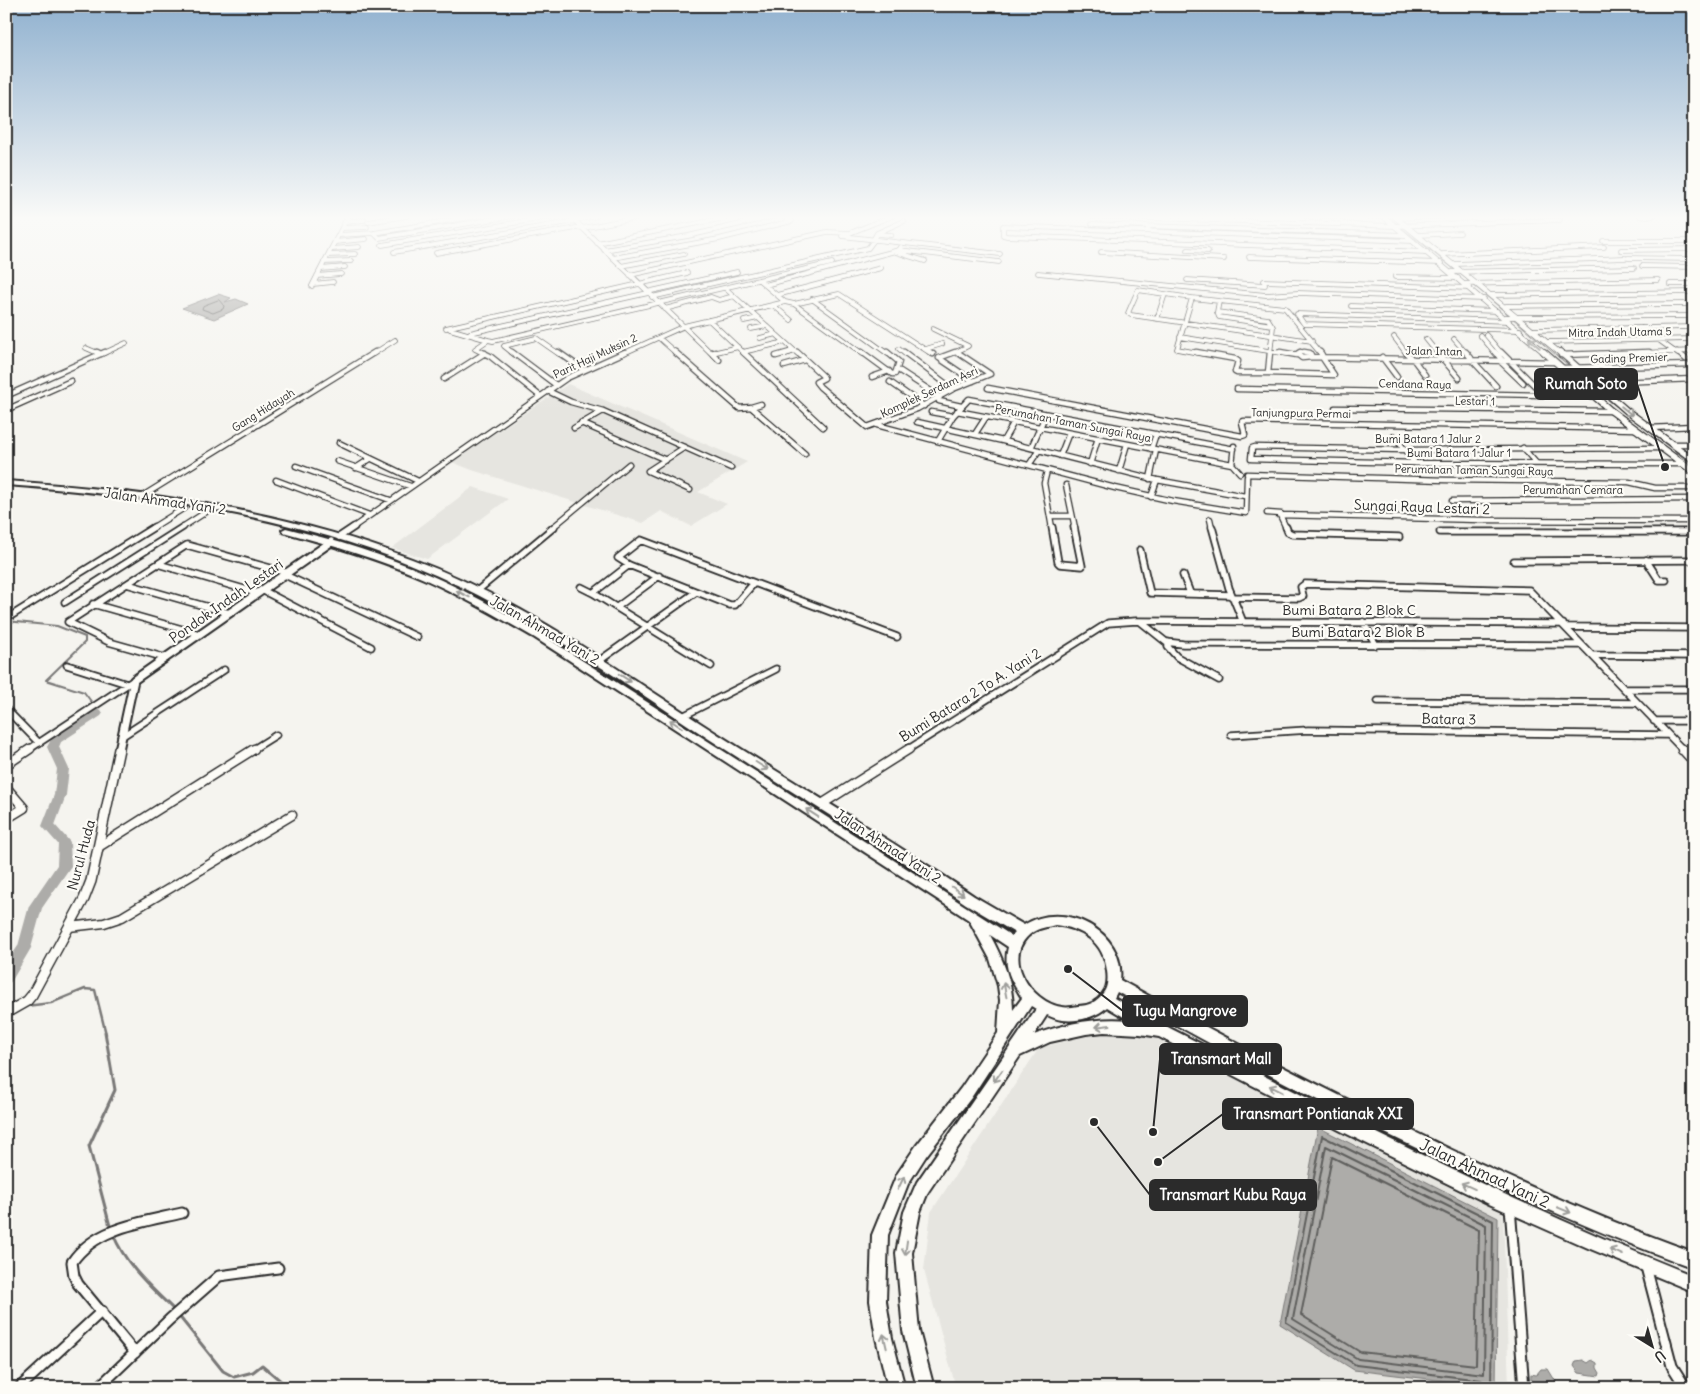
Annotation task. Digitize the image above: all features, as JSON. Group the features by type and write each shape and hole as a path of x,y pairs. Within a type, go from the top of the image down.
{"highway":[{"name":"Jalan Ahmad Yani 2","path":"6,483 141,497 244,512 411,561 477,591 599,661 970,900 1023,931"},
{"name":"Jalan Ahmad Yani 2","path":"6,488 184,508 240,518 339,540 427,577 474,600 538,636 1014,944"},
{"path":"973,916 996,955 1004,983 1008,1014 1003,1038"},
{"path":"1055,920 1080,925 1091,931 1101,940 1114,961 1114,984 1106,1000 1087,1012 1074,1014 1059,1013 1029,998 1020,988 1013,976 1011,963 1014,944 1023,931 1043,921 1055,920"},
{"name":"Jalan Ahmad Yani 2","path":"1114,984 1207,1036 1328,1099 1478,1171 1565,1210 1694,1260"},
{"path":"897,1388 884,1338 878,1301 880,1235 902,1179 966,1093 1029,998"},
{"name":"Jalan Ahmad Yani 2","path":"1106,1000 1168,1034 1460,1183 1646,1265 1694,1284"},
{"path":"926,1388 912,1331 907,1296 904,1253 912,1212 922,1188 1045,1007"},
{"path":"1016,1050 1050,1034 1106,1025 1128,1025 1168,1034"}],"street":[{"path":"315,281 313,285 333,282"},
{"path":"637,281 658,303 668,309 714,352 719,360"},
{"path":"653,281 446,328 493,341 755,281"},
{"path":"470,334 696,281"},
{"path":"652,297 720,281"},
{"path":"760,281 785,302 794,304 893,375 895,374 899,362 896,359 812,300"},
{"path":"765,285 780,281"},
{"path":"777,295 831,281"},
{"path":"1118,281 1266,296 1282,293 1484,300"},
{"path":"1203,281 1265,285 1264,281"},
{"path":"1266,281 1362,284 1470,284 1589,281"},
{"path":"1467,281 1484,300 1593,396 1694,472"},
{"path":"1467,281 1506,306 1593,383 1694,460"},
{"path":"1362,284 1371,295"},
{"path":"1670,284 1694,284"},
{"path":"725,288 824,378 817,381 820,387 865,427 877,425 1151,497 1246,513 1245,496 1248,477 1240,475 1232,464 1234,448 968,399 953,416 938,441"},
{"path":"1192,298 1184,323 1180,336 1177,349 1235,359 1238,361 1235,372 1237,373 1334,375 1322,356 1287,308 1138,290 1128,313 1131,315 1157,319 1184,323 1272,336 1311,342"},
{"path":"1491,295 1694,292"},
{"path":"794,304 839,294 933,354"},
{"path":"1157,319 1165,294"},
{"path":"668,309 711,297 719,300 734,296"},
{"path":"1219,301 1217,312 1219,317 1272,325 1268,374"},
{"name":"Parit Haji Muksin 2","path":"339,540 369,515 410,486 556,385 584,370 686,326 785,302"},
{"path":"773,304 791,320"},
{"path":"1506,306 1686,304"},
{"path":"1351,306 1497,310"},
{"path":"1520,330 1304,324 1297,314 1476,320 1694,316"},
{"path":"744,321 758,318"},
{"path":"709,320 823,427"},
{"path":"1476,320 1484,329"},
{"path":"751,329 767,326"},
{"path":"1532,330 1694,327"},
{"path":"1642,328 1686,359"},
{"path":"933,329 968,346 956,352"},
{"path":"760,338 776,334"},
{"path":"1486,335 1523,383"},
{"name":"Jalan Intan","path":"1180,336 1298,354 1303,352 1312,356 1554,361"},
{"path":"1480,336 1504,360 1536,387"},
{"path":"1394,337 1425,375"},
{"path":"556,385 505,346 536,338 584,370"},
{"path":"659,338 739,408 761,404"},
{"path":"1426,339 1459,378"},
{"path":"1454,339 1496,386"},
{"name":"Mitra Indah Utama 5","path":"1546,342 1694,339"},
{"name":"Gang Hidayah","path":"141,497 395,340"},
{"path":"488,340 475,349 485,353 540,396"},
{"path":"6,396 126,342"},
{"path":"743,352 785,342"},
{"path":"926,349 942,344"},
{"path":"714,352 738,347"},
{"path":"86,348 101,354"},
{"path":"899,349 953,389"},
{"path":"776,356 795,351"},
{"path":"1561,355 1694,351"},
{"name":"Komplek Serdam Asri","path":"877,425 924,406 939,399 953,389 973,381 990,373 956,352 939,358 973,381"},
{"path":"444,379 485,353"},
{"path":"1383,357 1397,377"},
{"path":"784,366 805,360"},
{"name":"Gading Premier","path":"1563,368 1694,365"},
{"path":"872,377 889,371"},
{"path":"900,371 939,399 961,406"},
{"path":"1593,383 1694,379"},
{"path":"6,410 71,381"},
{"path":"890,382 924,406"},
{"name":"Tanjungpura Permai","path":"988,388 1242,436 1245,434 1242,422 1635,429"},
{"name":"Cendana Raya","path":"1237,390 1593,396"},
{"path":"548,391 567,400 604,411 731,468"},
{"path":"751,407 805,454"},
{"name":"Lestari 1","path":"1337,408 1611,411"},
{"path":"574,428 604,411"},
{"name":"Perumahan Taman Sungai Raya","path":"957,411 1232,464"},
{"path":"931,412 953,416"},
{"path":"1031,448 1046,414"},
{"path":"975,434 986,417"},
{"path":"918,422 975,434 1150,479 1245,496"},
{"path":"1003,441 1014,422"},
{"path":"581,423 666,460"},
{"path":"1650,428 1694,426"},
{"path":"1060,456 1070,433"},
{"path":"1150,479 1156,434"},
{"path":"1394,436 1416,463"},
{"path":"1090,464 1098,438"},
{"path":"340,443 418,481"},
{"path":"1119,471 1127,444"},
{"path":"1672,444 1694,444"},
{"path":"685,447 648,471 690,490"},
{"name":"Bumi Batara 1 Jalur 2","path":"1255,447 1406,450 1661,448"},
{"name":"Bumi Batara 1 Jalur 1","path":"1255,447 1252,448 1251,459 1255,461 1682,464"},
{"path":"1523,448 1536,463"},
{"path":"1029,465 1039,450"},
{"path":"356,468 370,458"},
{"path":"337,461 410,486"},
{"path":"477,591 629,464"},
{"path":"296,466 390,500"},
{"path":"1047,471 1044,478 1059,562 1082,566 1066,484"},
{"name":"Perumahan Taman Sungai Raya","path":"1248,477 1629,482 1655,488 1694,488"},
{"path":"276,480 369,515"},
{"path":"1151,497 1157,480"},
{"name":"Perumahan Cemara","path":"1452,501 1694,499"},
{"path":"6,619 184,508"},
{"path":"64,602 206,512"},
{"name":"Sungai Raya Lestari 2","path":"1267,513 1481,520 1694,521"},
{"path":"1281,514 1288,532 1292,534 1399,537"},
{"path":"1050,516 1072,516"},
{"path":"1210,519 1231,596 1243,622"},
{"path":"1440,532 1694,532"},
{"path":"754,583 732,605 696,592 618,558 640,539 897,637"},
{"name":"Pondok Indah Lestari","path":"130,682 260,591 339,540"},
{"path":"166,658 109,642 68,622 188,545 286,574 417,637"},
{"path":"1140,550 1150,592 1299,598 1303,596 1301,587 1305,584 1521,588 1529,590 1694,762"},
{"path":"1646,560 1659,580"},
{"path":"1514,562 1694,560"},
{"path":"158,564 260,591 370,647"},
{"path":"594,594 594,591 629,564"},
{"path":"1183,575 1190,593"},
{"path":"617,607 659,576"},
{"path":"1652,580 1666,580"},
{"path":"126,584 229,613"},
{"path":"581,587 617,607 711,666"},
{"path":"599,661 696,592"},
{"path":"94,604 199,634"},
{"path":"1139,622 1168,642 1168,647 1177,657 1219,680"},
{"name":"Bumi Batara 2 Blok C","path":"1139,622 1363,622 1564,626"},
{"name":"Bumi Batara 2 To A. Yani 2","path":"822,804 1108,623 1139,622"},
{"path":"1363,622 1376,645"},
{"path":"1564,626 1694,628"},
{"name":"Bumi Batara 2 Blok B","path":"1168,642 1193,644 1582,645"},
{"path":"1592,655 1694,656"},
{"path":"67,665 130,682"},
{"path":"683,716 776,669"},
{"path":"121,737 224,670"},
{"path":"6,765 130,682"},
{"name":"Nurul Huda","path":"10,1011 24,1003 32,995 87,891 100,846 130,682"},
{"path":"1624,689 1694,689"},
{"path":"1378,702 1637,702"},
{"path":"6,709 39,743"},
{"path":"1654,721 1694,720"},
{"name":"Batara 3","path":"1231,735 1308,730 1667,735"},
{"path":"100,846 276,735"},
{"path":"1682,750 1694,750"},
{"path":"6,819 24,806 7,790"},
{"path":"69,927 116,920 292,814"},
{"path":"1510,1205 1524,1388"},
{"path":"135,1353 78,1284 74,1276 72,1262 79,1252 111,1232 182,1213"},
{"path":"1646,1265 1672,1366 1686,1388"},
{"path":"98,1388 185,1305 219,1276 278,1268"},
{"path":"19,1388 102,1312"}],"shaded area":[{"path":"568,384 747,462 698,492 727,504 691,526 661,511 643,523 472,470 452,462"},
{"path":"473,487 508,499 427,559 392,548"},
{"path":"1114,1029 1137,1029 1503,1213 1509,1388 956,1388 924,1270 931,1212 1039,1048"}],"water":[{"path":"218,294 231,298 225,302 236,299 248,304 214,319 182,308"},
{"path":"1318,1127 1498,1218 1496,1387 1354,1370 1280,1324"},
{"path":"1583,1360 1588,1363 1592,1360 1597,1363 1599,1376 1579,1373 1574,1366 1576,1361"},
{"path":"1541,1369 1548,1369 1556,1382 1553,1386 1543,1385 1541,1387 1531,1379 1531,1374 1536,1375"}],"waterway":[{"path":"644,284 685,325"},
{"path":"1473,285 1569,366"},
{"path":"660,339 684,329"},
{"path":"585,372 629,353"},
{"path":"1572,369 1608,400 1694,466"},
{"path":"358,527 356,528 545,396"},
{"path":"6,621 57,626 85,637 85,642 46,680 84,692 93,704"},
{"path":"6,977 24,948 36,906 64,866 64,842 48,826 60,795 63,769 53,747 57,739 97,713"},
{"path":"26,1006 51,1003 85,989 95,990 106,1034"},
{"path":"105,1032 115,1090 89,1146 111,1230"},
{"path":"113,1234 118,1246 132,1266 148,1285 175,1311"},
{"path":"178,1315 223,1371 234,1377 253,1372 262,1365 289,1388"}],"place":[{"name":"Rumah Soto","path":"1665,467"},
{"name":"Tugu Mangrove","path":"1068,969"},
{"name":"Transmart Kubu Raya","path":"1094,1122"},
{"name":"Transmart Mall","path":"1153,1132"},
{"name":"Transmart Pontianak XXI","path":"1158,1162"}]}
